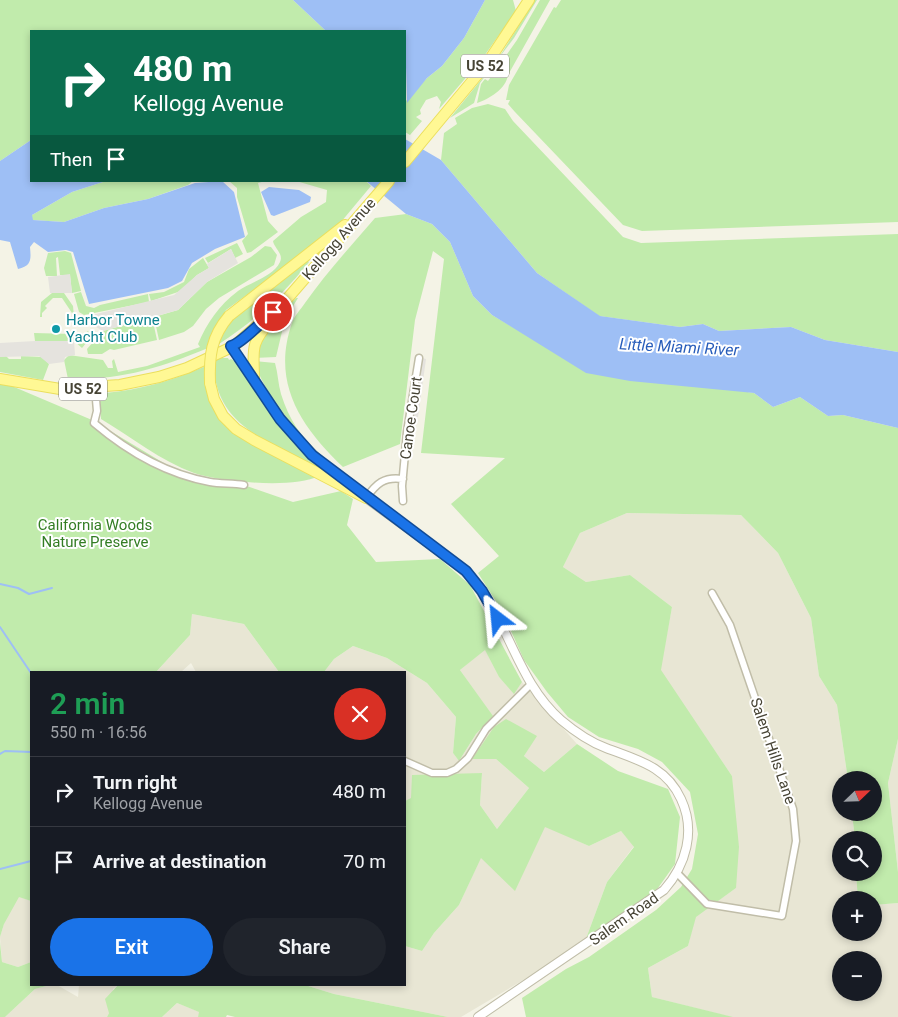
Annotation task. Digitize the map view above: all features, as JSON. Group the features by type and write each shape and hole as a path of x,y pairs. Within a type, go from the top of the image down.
{"main road":[{"name":"US 52","path":"406,161 488,62 526,1"},
{"name":"Kellogg Avenue","path":"0,380 60,389 120,385 159,377 193,366 241,342 245,336 287,300 388,182"},
{"path":"360,215 256,293 229,316 213,341 210,353 210,383 214,399 223,416 236,428 254,440 366,498"},
{"path":"254,380 252,352 256,341 287,300"}],"street":[{"name":"Salem Road","path":"231,346 280,419 301,444 325,466 456,563 474,580 488,602 531,684 552,711 574,730 605,748 647,762 672,783 685,809 688,845 678,874 658,896 478,1017"},
{"name":"Salem Road","path":"214,355 231,356 246,368"},
{"name":"Canoe Court","path":"403,501 403,479 419,358"},
{"path":"95,388 97,411 94,423 123,446 176,472 209,482 244,485"},
{"name":"Canoe Court","path":"366,498 379,482 390,478 403,479"},
{"name":"Salem Hills Lane","path":"678,874 707,904 782,916 796,841 793,808 730,626 712,593"},
{"path":"406,761 432,773 447,773 456,769 468,758 486,729 531,684"}],"shaded area":[{"path":"231,249 238,263 207,282 178,310 103,331 84,320 84,315 92,315 174,295 197,275 209,268 207,264"},
{"path":"70,274 72,293 50,293 48,277"},
{"path":"74,341 75,355 65,357 64,362 49,364 39,356 0,357 0,343"},
{"path":"422,358 426,359 418,417 413,416"},
{"path":"627,513 741,515 778,553 811,618 819,676 837,705 847,771 832,771 832,821 853,821 854,831 832,831 832,881 857,881 857,891 832,891 832,941 882,941 882,904 898,903 898,1017 731,1017 652,997 648,968 688,946 695,917 736,888 732,776 660,670 672,607 630,575 586,582 563,567 580,533"},
{"path":"192,614 244,624 278,671 195,671 191,663 182,671 157,671 190,635"},
{"path":"353,646 387,658 427,683 456,717 453,753 459,761 476,734 492,716 460,670 485,649 499,677 514,693 522,682 577,744 544,772 524,756 536,736 496,759 529,788 497,829 480,805 482,773 466,775 406,801 406,671 325,671 334,659"},
{"path":"898,739 898,872 888,783"},
{"path":"545,826 589,846 621,831 634,846 607,882 584,944 461,1017 448,1017 334,994 308,986 406,986 406,946 422,951 434,933 459,905 481,857"},
{"path":"19,896 30,901 30,962 18,967 2,962 0,937 8,910"},
{"path":"46,986 59,986 78,997 79,986 117,986 113,989 107,1017 5,1017 35,989"},
{"path":"177,1003 200,1012 198,1017 162,1017"}],"green space":[{"path":"0,0 293,0 325,30 30,30 30,141 0,161"},
{"path":"485,0 513,0 516,11 482,59 439,109 441,102 437,96 426,100 420,110 421,114 416,117 422,121 410,135 406,133 406,101 427,78 442,66 464,38"},
{"path":"535,0 537,0 514,38 480,83 474,103 450,118 498,59"},
{"path":"540,0 550,0 504,85 492,96 477,103 481,84 485,79 488,81 517,40"},
{"path":"561,0 898,0 898,222 642,231 623,225 515,112 508,104 510,100 506,100 509,85 554,7 556,8"},
{"path":"488,104 505,109 513,121 623,237 641,243 898,234 898,352 825,340 791,327 719,331 703,324 680,327 599,316 537,273 441,160 444,133 457,124 455,118 472,108"},
{"path":"103,182 192,182 148,199 104,208 64,222 32,220 32,215 72,192"},
{"path":"230,182 262,182 258,183 268,221 278,232 247,253 242,241 248,234 237,197 237,188"},
{"path":"299,182 367,182 371,186 325,238 226,310 208,348 157,367 123,375 68,379 64,360 69,355 103,360 108,368 113,368 112,361 114,359 118,372 147,366 200,347 198,344 205,329 225,302 238,291 272,272 277,267 281,256 273,241 301,217 326,202 327,190"},
{"path":"406,214 432,224 450,242 473,296 492,315 533,339 722,388 754,393 773,407 800,397 828,416 843,415 898,428 898,739 888,783 898,872 898,903 882,904 882,891 857,891 857,881 882,881 882,831 854,831 853,821 882,821 882,771 847,771 837,705 819,676 811,618 778,553 741,515 627,513 580,533 563,567 586,582 630,575 672,607 661,670 732,776 739,847 736,888 696,917 688,946 648,968 652,997 733,1017 526,1017 522,998 566,969 589,957 656,910 681,887 692,869 698,834 690,792 662,762 638,749 599,737 568,717 524,660 502,611 478,573 499,556 451,504 505,458 421,453 444,259 433,251 415,320 400,444 343,467 314,436 303,420 288,384 285,365 286,345 292,323 330,270 375,218"},
{"path":"237,243 243,254 235,258 231,249 208,263 205,258"},
{"path":"265,246 271,247 277,255 274,265 219,298 206,309 193,326 184,332 159,340 154,317 178,310 207,282 251,257"},
{"path":"65,251 71,253 81,291 72,293 70,275 60,275 58,257 56,258 57,276 46,276 44,268 48,253"},
{"path":"203,258 209,268 197,275 181,291 151,301 149,294 164,292 184,282 189,269"},
{"path":"307,260 309,262 299,274 256,317 219,344 217,341 232,316"},
{"path":"81,292 86,306 94,308 148,294 149,302 84,315 79,312 74,294"},
{"path":"52,293 64,293 73,306 74,316 62,298 53,298 45,306 47,308 42,313 42,317 40,317 41,302"},
{"path":"298,298 285,319 276,357 254,358 264,331"},
{"path":"152,317 157,340 114,350 110,349 102,354 88,354 87,349 103,331"},
{"path":"88,331 91,337 82,348 74,341 35,341 34,333 72,334 80,337"},
{"path":"6,356 9,359 21,359 21,356 42,357 49,364 43,380 0,372 0,357"},
{"path":"228,358 240,364 280,425 322,468 321,470 266,441 235,418 224,402 216,384 214,361"},
{"path":"254,361 275,363 281,394 296,427 314,449 363,489 330,466 298,434 271,397"},
{"path":"206,366 226,421 319,476 292,482 257,483 222,479 194,473 170,462 101,419 100,400 105,393 157,384"},
{"name":"California Woods Nature Preserve","path":"0,381 92,420 167,465 190,475 244,485 293,502 341,491 353,499 347,525 376,562 440,559 470,585 522,682 514,694 499,677 485,650 460,670 493,716 476,734 459,761 453,753 456,717 427,683 387,658 353,646 334,659 325,671 278,671 244,624 192,614 190,635 157,671 30,671 30,901 19,897 4,924 0,937"},
{"path":"506,719 537,736 524,756 544,772 577,744 618,771 668,789 680,817 675,864 658,888 584,944 607,882 634,847 621,831 589,846 545,827 515,891 481,858 459,905 434,933 422,951 406,946 406,800 411,798 412,775 482,773 480,805 497,829 529,788 496,759 472,759 494,727"},
{"path":"0,942 2,962 18,967 30,962 30,986 46,986 35,989 5,1017 0,1017"},
{"path":"117,986 308,986 334,994 448,1017 235,1017 227,1015 226,1017 198,1017 199,1012 177,1003 162,1017 107,1017 109,1013 105,999"}],"water":[{"path":"293,0 485,0 464,38 442,66 427,78 407,103 406,30 325,30"},
{"name":"Little Miami River","path":"406,140 441,160 537,273 600,316 680,327 703,324 719,331 791,327 825,340 898,352 898,428 843,415 828,416 800,397 773,407 754,393 630,381 586,373 492,315 473,296 450,242 432,224 406,214 367,182 406,182"},
{"name":"Harbor Towne Yacht Club","path":"30,141 30,182 103,182 72,192 32,215 33,220 64,222 104,208 148,199 195,183 223,182 234,192 245,237 215,249 192,263 182,281 168,288 89,304 73,252 66,250 48,252 34,242 30,247 30,261 23,268 18,269 10,242 0,240 0,161"},
{"path":"269,187 299,190 311,197 310,202 274,216 271,215 261,192"}],"waterway":[{"path":"0,584 18,588 29,594 52,588"},
{"path":"0,627 30,672"},
{"path":"0,754 5,751 30,752"},
{"path":"0,869 30,861"}],"place":[{"name":"Harbor Towne Yacht Club","path":"56,329"}],"route":[{"path":"273,312 245,336 241,342 231,346 280,419 301,444 325,466 466,571 482,591 498,619"}]}
